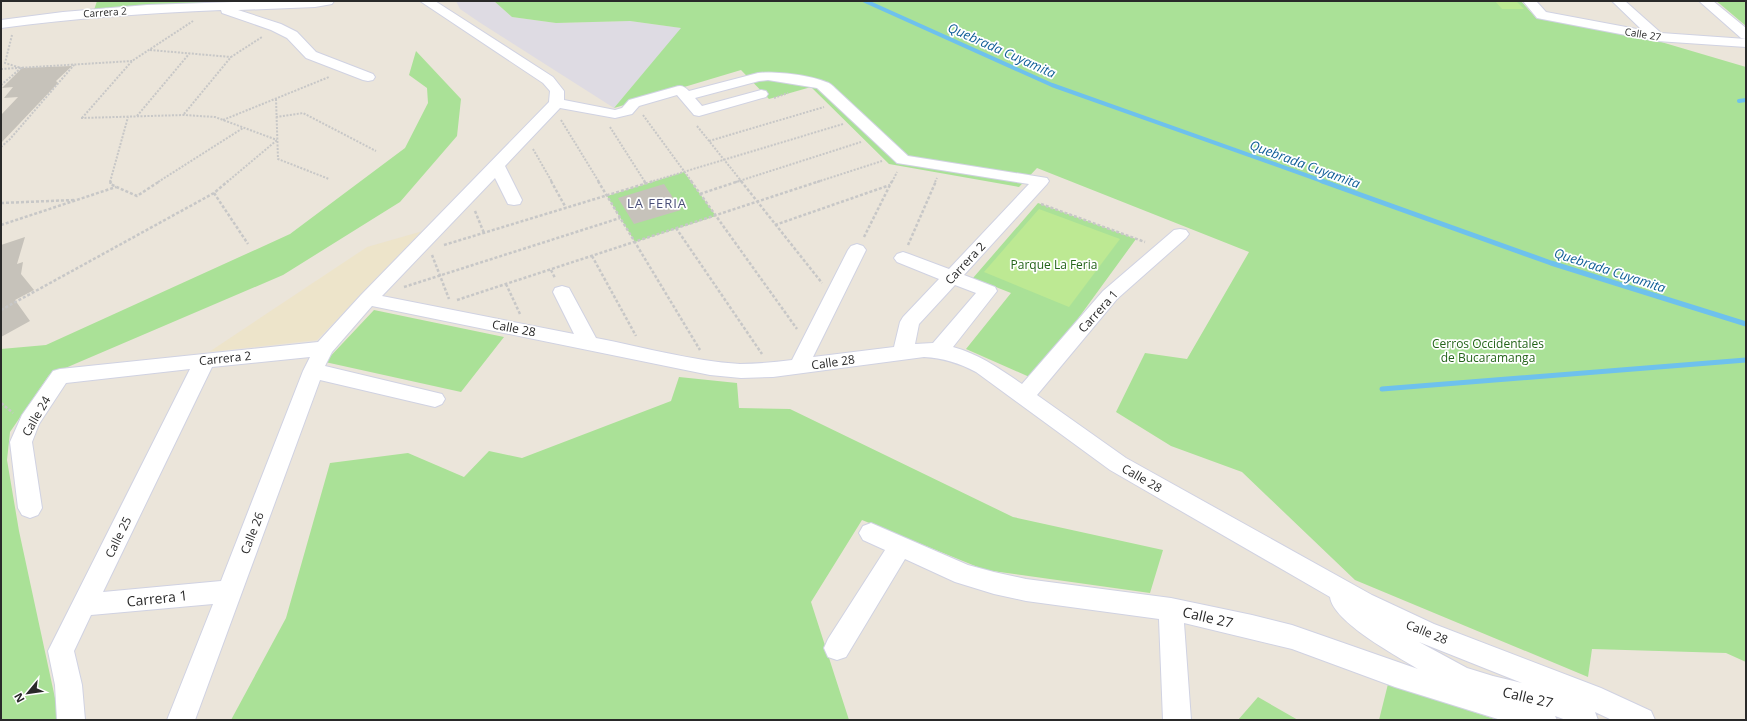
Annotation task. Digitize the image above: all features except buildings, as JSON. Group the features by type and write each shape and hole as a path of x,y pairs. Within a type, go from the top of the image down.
{"street":[{"name":"Carrera 2","path":"1,24 62,16 215,6 328,1"},
{"path":"324,348 368,299 429,244 468,195 526,136 554,104 557,91 548,80 426,1"},
{"path":"444,1 458,22"},
{"name":"Calle 27","path":"1528,1 1542,15 1657,37 1746,43"},
{"path":"1618,1 1657,37"},
{"path":"1705,1 1746,35"},
{"path":"215,6 276,27 292,35 311,55 346,70 368,77"},
{"path":"686,96 743,80 768,76 822,85 900,158 942,166"},
{"path":"554,104 615,114 627,111 634,103 680,90 699,112 761,94"},
{"path":"497,166 514,200"},
{"name":"Carrera 2","path":"903,352 910,322 1041,181 942,166"},
{"name":"Carrera 1","path":"1024,396 1110,295 1180,234"},
{"path":"799,366 857,250"},
{"path":"903,258 988,291 939,350"},
{"path":"562,292 589,343"},
{"name":"Calle 28","path":"368,299 710,368 741,371 773,370 903,352 939,350 971,360 1024,396 1118,464 1330,585 1399,620 1601,701 1641,720"},
{"name":"Carrera 2","path":"60,376 324,348"},
{"name":"Calle 26","path":"181,720 313,371 324,348"},
{"name":"Calle 25","path":"71,720 71,701 68,680 61,651 205,360"},
{"path":"313,371 435,399"},
{"name":"Calle 24","path":"30,508 21,442 30,422 60,376"},
{"name":"Calle 27","path":"871,533 964,574 994,583 1026,590 1171,609 1292,637 1395,674 1543,720"},
{"path":"837,648 900,546"},
{"name":"Calle 27","path":"1330,585 1358,615 1383,635 1460,678 1493,689 1568,706 1583,715 1584,720"},
{"name":"Carrera 1","path":"84,605 230,591"},
{"path":"1171,609 1177,720"}],"path":[{"path":"215,6 132,61 81,118 184,114 215,117 277,140"},
{"path":"15,22 5,63 21,68"},
{"path":"184,114 231,58 276,27"},
{"path":"150,50 231,58"},
{"path":"137,116 189,54"},
{"path":"1,69 132,61"},
{"path":"1,147 10,139 74,65"},
{"path":"1,85 21,68"},
{"path":"222,120 346,70"},
{"path":"276,99 278,159 329,179"},
{"path":"709,141 840,101"},
{"path":"634,103 809,345"},
{"path":"554,104 710,368"},
{"path":"600,111 646,184"},
{"path":"276,117 302,113 376,151"},
{"path":"128,117 110,184 137,196 243,128"},
{"path":"859,119 484,233 429,244 450,303 676,228 900,158"},
{"path":"693,121 833,298"},
{"path":"526,136 566,208"},
{"path":"700,194 878,136"},
{"path":"1,310 214,193 277,140"},
{"path":"857,250 890,185 900,158"},
{"path":"903,258 942,166"},
{"path":"776,225 890,185"},
{"path":"1,225 116,187"},
{"path":"214,193 248,244"},
{"path":"468,195 484,233"},
{"path":"1025,198 1163,249"},
{"path":"1,203 78,200"},
{"path":"404,287 620,218"},
{"path":"676,228 773,370"},
{"path":"592,256 646,355"},
{"path":"506,284 528,331"}],"shaded area":[{"path":"456,1 494,1 512,17 556,23 630,21 682,28 614,108 479,22 460,9"},
{"path":"423,231 317,340 209,352 367,247"}],"green space":[{"path":"97,1 293,1 94,10"},
{"name":"Cerros Occidentales de Bucaramanga","path":"494,1 1521,1 1536,18 1651,39 1746,67 1746,662 1726,653 1592,649 1588,677 1355,580 1242,472 1171,446 1116,412 1145,353 1187,359 1249,252 1037,168 1019,187 889,164 811,87 769,99 741,70 614,108 681,28 630,21 556,23 512,17"},
{"path":"1495,1 1516,1 1524,9 1502,9"},
{"path":"1716,1 1746,1 1746,26 1720,4"},
{"path":"416,51 461,99 457,136 400,202 283,275 49,375 10,432 7,460 19,531 58,712 58,720 1,720 1,349 46,345 290,234 405,148 428,103 427,88 409,75"},
{"path":"684,172 716,216 635,242 607,196"},
{"name":"Parque La Feria","path":"1038,203 1136,239 1034,379 966,349 1011,293 973,278"},
{"path":"1039,209 1120,239 1069,307 984,272"},
{"path":"374,310 504,337 461,392 325,362"},
{"path":"679,377 737,383 739,408 790,409 1013,517 1163,550 1150,593 985,570 862,520 811,602 849,720 231,720 286,618 330,463 408,453 464,477 489,451 522,458 671,401"},
{"path":"1388,684 1498,720 1379,720"},
{"path":"1258,697 1298,720 1238,720"}],"waterway":[{"name":"Quebrada Cuyamita","path":"865,1 1052,85 1325,182"},
{"path":"1739,101 1746,100"},
{"name":"Quebrada Cuyamita","path":"1322,181 1551,263 1746,324"},
{"path":"1382,389 1746,360"}],"district":[{"name":"LA FERIA","path":"657,203"}]}
